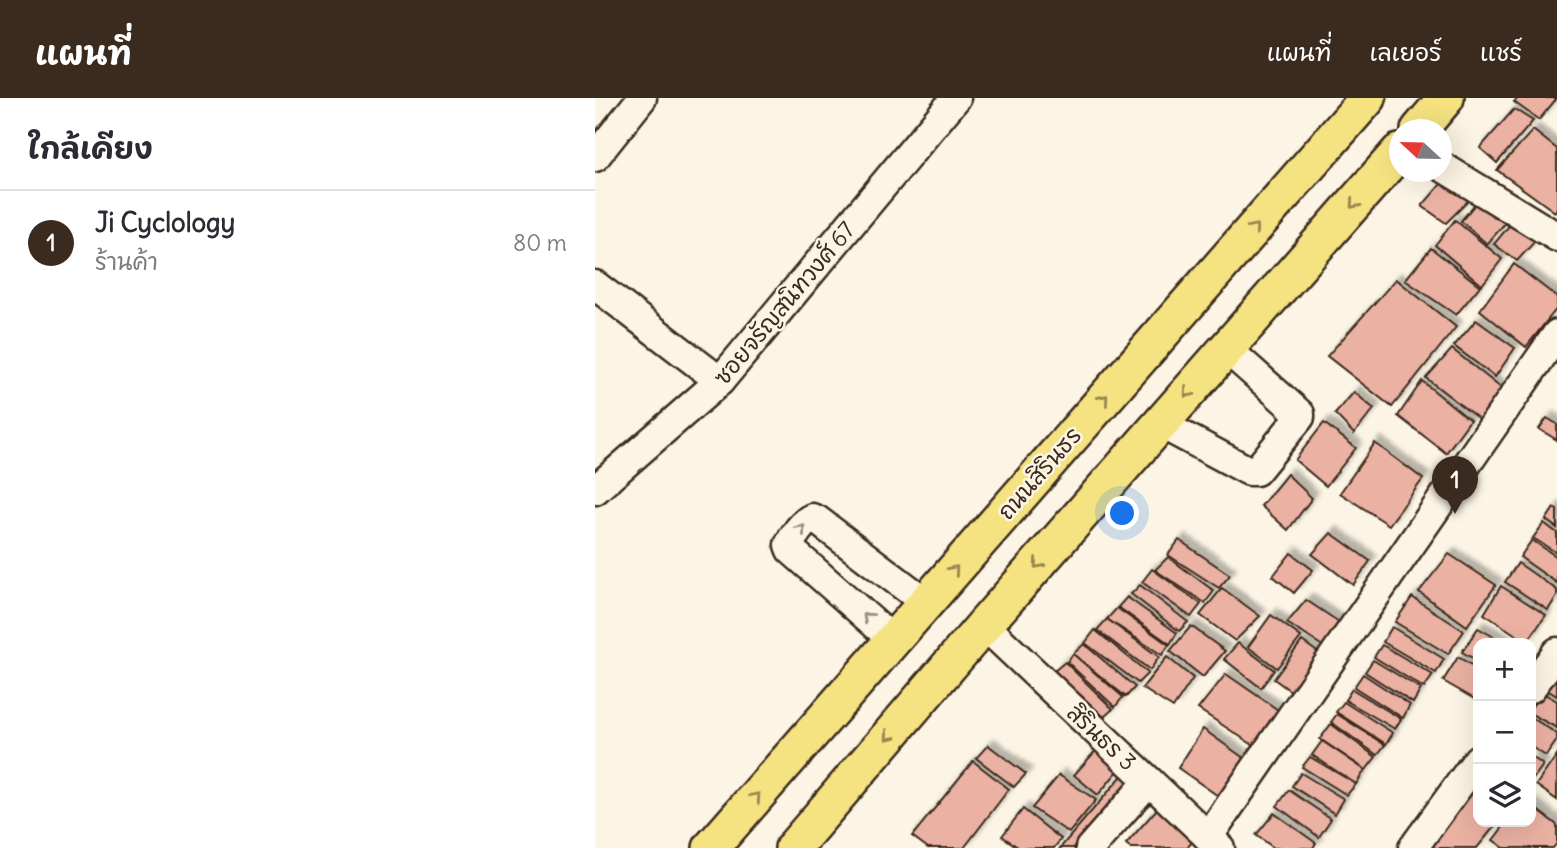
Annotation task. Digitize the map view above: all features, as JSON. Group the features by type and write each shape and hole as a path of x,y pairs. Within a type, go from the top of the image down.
{"main road":[{"name":"ถนนสิรินธร","path":"711,848 1368,98"},
{"path":"1428,119 1446,98"},
{"path":"793,848 984,625 1389,163"}],"street":[{"path":"595,157 642,98"},
{"name":"ซอยจรัญสนิทวงศ์ 67","path":"595,491 720,381 956,98"},
{"path":"1452,173 1557,237"},
{"path":"595,285 720,381"},
{"path":"1214,842 1557,334"},
{"path":"1161,424 1249,471 1256,471 1300,414 1227,349"},
{"path":"893,640 791,550 791,540 807,520 817,520 925,602"},
{"path":"841,594 870,560"},
{"name":"สิรินธร 3","path":"984,625 1214,842"},
{"path":"1536,681 1557,652"},
{"path":"1413,848 1474,764"},
{"path":"1090,848 1149,781"}],"building":[{"path":"1518,98 1557,98 1539,120 1514,102"},
{"path":"1514,109 1533,121 1497,163 1480,148"},
{"path":"1533,130 1557,149 1555,212 1497,170"},
{"path":"1452,181 1473,196 1446,223 1422,206 1443,182"},
{"path":"1479,199 1506,222 1487,244 1461,221"},
{"path":"1455,220 1502,259 1482,285 1435,245"},
{"path":"1513,221 1537,239 1517,261 1494,244"},
{"path":"1431,248 1480,286 1456,315 1405,280"},
{"path":"1514,264 1557,297 1557,308 1526,347 1480,310"},
{"path":"1396,279 1456,327 1392,407 1327,356"},
{"path":"1476,320 1515,348 1495,377 1454,346"},
{"path":"1452,349 1506,392 1484,423 1426,378"},
{"path":"1422,381 1470,420 1446,453 1398,416"},
{"path":"1354,392 1374,409 1354,434 1335,414"},
{"path":"1547,418 1557,424 1557,440 1539,429"},
{"path":"1324,423 1356,448 1326,486 1295,460"},
{"path":"1375,443 1423,479 1389,525 1340,493"},
{"path":"1287,474 1312,498 1288,530 1261,506"},
{"path":"1554,508 1557,510 1557,528 1546,520"},
{"path":"1544,523 1557,533 1557,553 1533,538"},
{"path":"1331,533 1370,561 1353,585 1312,554"},
{"path":"1179,540 1230,575 1219,588 1168,555"},
{"path":"1532,540 1557,557 1557,583 1520,557"},
{"path":"1291,553 1313,570 1294,593 1273,576"},
{"path":"1449,554 1496,585 1467,626 1419,592"},
{"path":"1168,557 1214,591 1205,603 1155,570"},
{"path":"1518,563 1557,590 1557,596 1548,610 1505,582"},
{"path":"1152,569 1201,604 1191,617 1142,582"},
{"path":"1140,585 1188,622 1179,631 1131,594"},
{"path":"1501,586 1546,615 1530,638 1521,638 1484,614"},
{"path":"1222,588 1260,616 1235,641 1200,615"},
{"path":"1127,597 1177,633 1170,644 1118,607"},
{"path":"1412,597 1464,631 1448,654 1395,622"},
{"path":"1306,600 1348,628 1332,652 1287,623"},
{"path":"1117,608 1169,645 1162,655 1107,619"},
{"path":"1271,615 1301,637 1277,668 1248,647"},
{"path":"1107,619 1159,657 1150,670 1097,630"},
{"path":"1191,626 1225,651 1203,677 1170,651"},
{"path":"1392,627 1444,659 1436,673 1383,642"},
{"path":"1478,628 1496,638 1473,638 1473,658 1462,652"},
{"path":"1095,630 1148,673 1138,683 1085,643"},
{"path":"1302,641 1327,659 1303,700 1274,679"},
{"path":"1238,643 1274,670 1261,688 1224,659"},
{"path":"1084,644 1135,687 1126,697 1073,654"},
{"path":"1382,645 1433,675 1424,688 1374,657"},
{"path":"1073,654 1123,697 1115,707 1067,662"},
{"path":"1167,657 1193,678 1173,708 1142,688"},
{"path":"1458,657 1473,666 1473,698 1443,681"},
{"path":"1373,660 1421,689 1413,703 1365,672"},
{"path":"1065,662 1113,709 1104,717 1054,671"},
{"path":"1557,671 1557,696 1544,688"},
{"path":"1226,674 1281,712 1256,747 1198,709"},
{"path":"1363,674 1410,705 1403,718 1354,687"},
{"path":"1352,689 1401,719 1395,729 1345,700"},
{"path":"1541,692 1557,701 1557,728 1536,717 1536,700"},
{"path":"1344,702 1393,733 1386,744 1336,712"},
{"path":"1337,714 1385,745 1377,755 1331,722"},
{"path":"1536,720 1557,734 1557,740 1546,756 1536,750"},
{"path":"1331,724 1376,757 1366,770 1320,739"},
{"path":"1203,729 1248,761 1224,800 1178,768"},
{"path":"1322,741 1365,770 1356,784 1312,755"},
{"path":"988,745 1026,774 1014,787 976,758"},
{"path":"1099,747 1122,766 1098,795 1074,775"},
{"path":"1557,755 1557,800 1536,785"},
{"path":"1310,757 1356,784 1347,795 1302,767"},
{"path":"1536,760 1543,765 1536,775"},
{"path":"973,761 1009,789 964,848 928,848 912,836"},
{"path":"1132,764 1149,781 1090,848 1060,848"},
{"path":"1301,773 1344,799 1335,814 1292,786"},
{"path":"1059,775 1096,800 1069,833 1032,808"},
{"path":"1473,789 1473,827 1494,827 1477,848 1427,848"},
{"path":"1289,790 1331,819 1319,837 1277,806"},
{"path":"1164,801 1205,827 1187,848 1131,848 1126,844"},
{"path":"1023,809 1061,839 1054,848 1019,848 1002,836"},
{"path":"1536,809 1557,825 1557,843 1553,848 1504,848 1493,840 1503,827 1536,827"},
{"path":"1274,813 1316,843 1313,848 1274,848 1256,835"}],"place":[{"name":"Ji Cyclology","path":"1455,514"}]}
